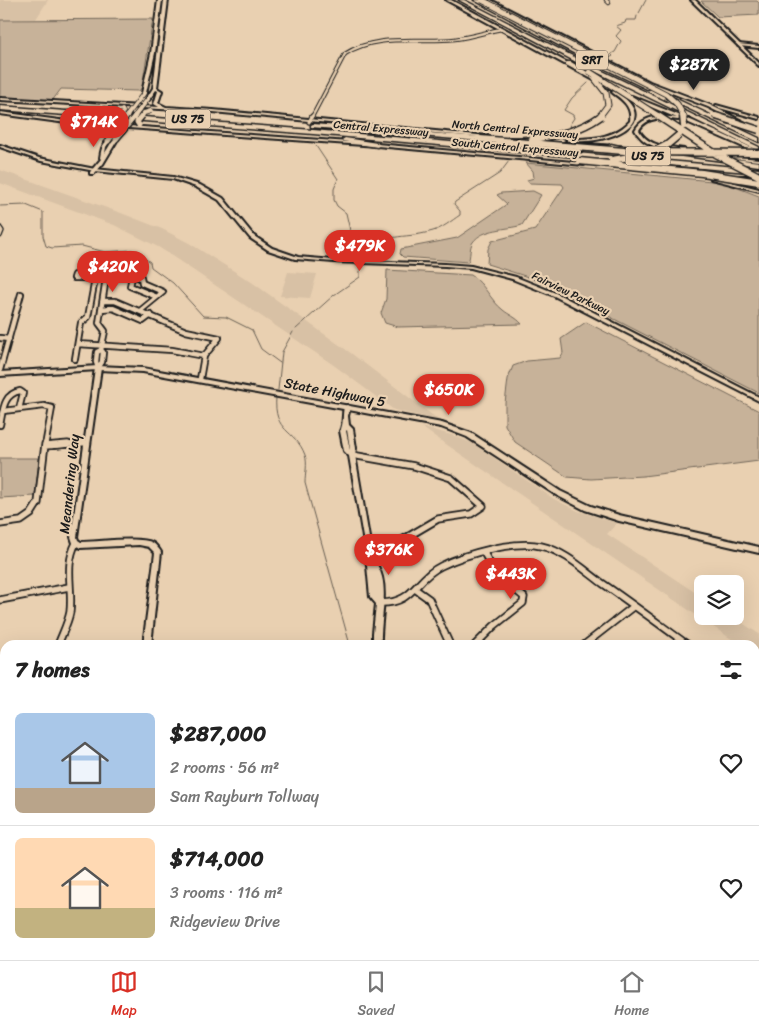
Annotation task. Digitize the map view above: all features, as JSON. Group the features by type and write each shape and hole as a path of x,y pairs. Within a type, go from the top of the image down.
{"highway":[{"path":"453,0 480,17"},
{"name":"SRT","path":"461,0 576,60 759,149"},
{"name":"SRT","path":"476,0 759,140"},
{"path":"483,0 522,24"},
{"path":"483,0 657,89 673,99 684,114 684,126 679,135 660,149 620,160 580,162"},
{"path":"509,25 588,73 628,94 724,159 759,177"},
{"path":"480,139 548,138 574,131 593,122 605,111 608,97 602,85 588,73"},
{"path":"651,88 714,115 759,131"},
{"name":"Central Expressway","path":"1,108 233,122 759,163"},
{"name":"Central Expressway","path":"1,108 349,135 759,171"},
{"path":"233,122 636,152 759,153"},
{"path":"226,125 235,129 332,138 377,145"},
{"path":"349,135 355,138 580,162 702,172 759,182"},
{"path":"611,146 759,163"},
{"path":"580,162 658,164 664,162"}],"main road":[{"path":"93,172 101,163 110,143 130,110 144,93 150,68 160,0"},
{"path":"110,143 128,124 154,90 166,0"},
{"path":"448,0 603,85 622,97 634,112 632,121 624,129 607,137 585,140 511,138"},
{"path":"488,0 664,90 717,110 759,131"},
{"path":"693,0 759,60"},
{"path":"698,0 759,65"},
{"path":"157,17 164,16"},
{"path":"150,68 158,68"},
{"path":"639,77 681,94 759,118"},
{"path":"603,85 759,153"},
{"path":"154,90 160,91 156,104 167,108"},
{"name":"North Central Expressway","path":"0,99 167,108 309,122 691,152 759,163"},
{"path":"9,100 122,110 259,116"},
{"name":"South Central Expressway","path":"1,108 23,116 95,124 377,145 580,162 693,174 759,177"},
{"path":"110,123 117,120 123,112 122,110"},
{"path":"139,125 137,122 144,113 151,111"},
{"path":"23,116 197,129 255,136"},
{"path":"691,122 657,118 643,122 637,130 640,137 650,144 691,152"},
{"path":"693,174 727,180 759,190"},
{"name":"State Highway 5","path":"0,372 98,368 137,369 200,379 437,424 464,432 558,493 595,511 759,550"}],"street":[{"path":"606,0 609,3"},
{"path":"309,122 345,54 353,48 372,43 457,38 501,28"},
{"path":"742,46 759,48"},
{"name":"Fairview Parkway","path":"0,146 73,170 146,175 180,180 208,191 228,207 248,234 270,248 297,258 471,267 529,283 759,399"},
{"path":"0,228 2,231 0,236"},
{"path":"98,368 96,362 97,352 101,348 105,331 99,323 108,265 121,261"},
{"path":"75,359 81,323 88,317 95,277 107,275"},
{"path":"140,311 157,297 163,292 142,283 141,278 132,277 130,286 157,297"},
{"path":"0,372 21,294"},
{"path":"102,300 115,300 186,331 219,338 204,356 200,379"},
{"path":"101,309 113,308 143,321 151,315"},
{"path":"0,338 9,339"},
{"path":"78,344 101,348 172,350 204,356"},
{"name":"Meandering Way","path":"98,368 74,538 76,543 84,545 139,542 156,548 158,559 148,640"},
{"path":"0,425 7,396 11,392 23,393 19,409"},
{"path":"0,524 21,521 31,514 38,503 52,408 50,406 4,410"},
{"path":"347,407 345,416 346,426 343,431 347,452 352,455 414,466 451,478 483,506 470,514 438,519 387,549 370,555"},
{"path":"45,446 86,443"},
{"path":"352,455 370,555 374,597 379,603 377,640"},
{"path":"60,640 70,612 71,550 76,543"},
{"path":"379,603 390,604 399,602 432,571 446,564 484,553 525,545 550,549 561,554 681,640"},
{"path":"480,640 494,626 523,604 524,598 496,574 484,553"},
{"path":"0,600 33,596 69,588"},
{"path":"415,589 429,599 448,640"},
{"path":"591,640 634,606"}],"shaded area":[{"path":"0,0 48,0 36,19 0,20"},
{"path":"701,1 757,1 759,3 759,15 718,17"},
{"path":"153,19 142,87 139,91 61,89 52,101 0,98 0,20"},
{"path":"526,163 722,182 759,196 759,393 577,300 528,277 487,264 488,249 492,241 535,230 564,187 562,184 529,183 527,180 534,178 533,171"},
{"path":"0,170 121,213 162,229 189,243 253,283 352,354 440,421 394,410 335,366 160,248 114,225 0,183"},
{"path":"533,191 541,195 522,225 489,232 477,237 470,249 468,262 403,257 400,254 401,249 457,238 507,204 497,195 501,193"},
{"path":"387,270 471,275 480,283 498,306 522,324 398,327 385,323 381,313 386,299"},
{"path":"288,272 317,274 310,298 280,296"},
{"path":"586,322 759,411 759,461 643,476 591,479 567,477 515,442 505,425 508,379 513,366 527,361 560,358 563,353 561,339"},
{"path":"421,427 452,435 472,443 554,499 578,511 617,523 607,534 694,592 694,614"},
{"path":"0,458 39,458 35,496 0,498"},
{"path":"744,624 759,634 759,640 733,640 711,625"}],"waterway":[{"path":"639,13 646,0"},
{"path":"608,59 613,56 611,54 615,52 621,41 616,36 621,30 616,26 625,23 626,20 636,20 637,16"},
{"path":"571,128 570,124 574,118 573,115 564,110 572,98 588,83"},
{"path":"561,137 575,135 576,132"},
{"path":"516,137 542,134"},
{"path":"316,146 338,179 334,189 334,200 337,206 346,213 351,235 356,237 365,235 372,240 374,245"},
{"path":"296,329 334,295 360,277 360,258 370,249 387,239 421,234 433,231 447,224 460,215 460,211 454,204 455,202 500,173 509,161"},
{"path":"0,206 26,205 43,212 43,236 46,246 52,248 82,246 105,252 132,250 150,262 151,267 173,283 203,316 226,317 252,330 261,349 280,363"},
{"path":"278,390 282,352 293,332"},
{"path":"276,397 278,418 301,446 306,458 305,483 349,640"}]}
